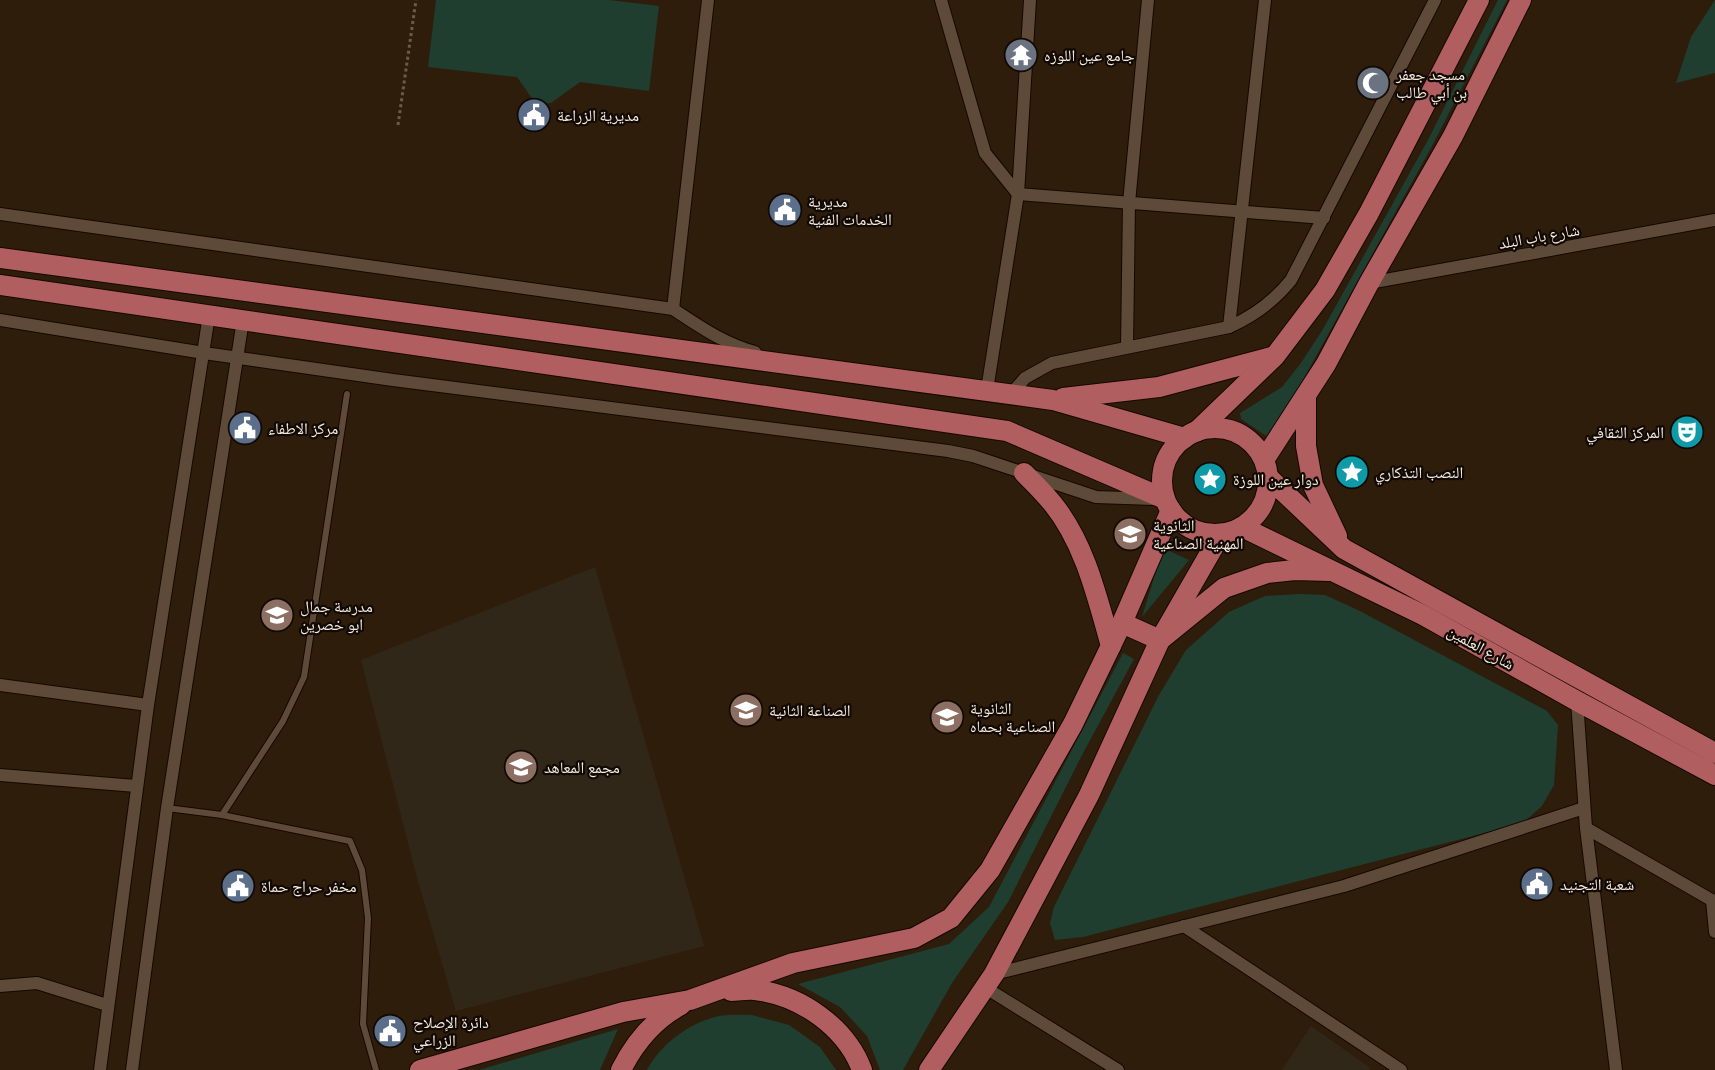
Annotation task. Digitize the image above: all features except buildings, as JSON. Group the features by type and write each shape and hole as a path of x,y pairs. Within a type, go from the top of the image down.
{"main road":[{"path":"0,258 987,390 1053,400 1190,435 1212,428 1228,430 1242,436 1255,446 1266,468 1267,492 1254,518 1242,527 1221,534 1206,534 1192,530 1180,522 1168,505 1162,482 1165,465 1173,450 1190,435 1275,356 1324,290 1369,213 1479,0"},
{"path":"1266,468 1453,136 1521,0"},
{"path":"0,285 1007,431 1168,505"},
{"path":"1053,400 1159,387 1275,356"},
{"path":"1306,396 1306,446 1313,485 1344,549"},
{"name":"شارع العلمين","path":"1266,468 1344,549 1715,753"},
{"path":"1024,473 1053,504 1076,541 1100,606 1111,646"},
{"path":"621,1070 631,1049 648,1029 667,1012 690,1000 793,963 914,938 951,918 990,870 1073,724 1122,623 1168,505"},
{"name":"شارع العلمين","path":"1242,527 1423,615 1715,775"},
{"path":"929,1070 990,981 1089,795 1160,640 1221,534"},
{"path":"1160,640 1224,588 1267,573 1295,570 1336,572"},
{"path":"1122,623 1160,640"},
{"path":"420,1070 623,1012 690,1000 721,991 754,990 786,997 815,1012 840,1034 862,1070"}],"street":[{"path":"673,309 708,0"},
{"path":"941,0 985,153 1018,194 1324,218"},
{"path":"987,390 1018,194 1030,0"},
{"path":"1127,347 1129,203 1148,0"},
{"path":"1229,327 1265,0"},
{"path":"1011,394 1025,378 1042,367 1062,360 1229,327 1257,313 1281,292 1291,280 1324,218 1435,0"},
{"path":"0,214 673,309 707,332 736,347 826,369"},
{"name":"شارع باب البلد","path":"1369,284 1715,220"},
{"path":"100,1070 136,786 209,315"},
{"path":"0,320 204,353 393,380 948,450 1096,496 1168,505"},
{"path":"132,1070 166,808 239,358 243,320"},
{"path":"0,686 148,705"},
{"path":"1577,701 1586,828 1616,1070"},
{"path":"0,776 136,786"},
{"path":"990,981 1184,926 1344,885 1584,808"},
{"path":"1586,828 1713,901 1715,932"},
{"path":"1184,926 1401,1070"},
{"path":"990,981 1118,1070"},
{"path":"0,986 37,983 107,1005"}],"lane":[{"path":"222,815 283,721 304,677 347,394"},
{"path":"166,808 222,815 350,841 362,870 368,918 363,1024 376,1070"}],"path":[{"path":"398,125 416,0"}],"shaded area":[{"name":"مجمع المعاهد","path":"595,567 704,946 456,1011 416,874 361,660"},
{"path":"1311,1026 1370,1068 1369,1070 1282,1070"}],"green space":[{"path":"436,0 609,0 659,6 649,91 580,82 551,103 536,104 517,77 428,67"},
{"path":"1498,0 1507,0 1432,146 1272,436 1268,437 1241,419 1240,413 1282,387 1323,329 1428,140"},
{"path":"1715,0 1715,73 1676,83 1691,37"},
{"path":"1163,548 1189,560 1142,617"},
{"path":"1325,595 1358,610 1547,711 1558,725 1554,785 1542,806 1523,823 1083,937 1055,940 1050,923 1054,907 1159,695 1186,650 1229,612 1265,596"},
{"path":"1123,653 1134,659 1082,755 1008,902 952,983 903,1070 880,1070 867,1036 840,1007 798,984 949,944 989,907"},
{"path":"752,1015 789,1025 820,1047 836,1070 647,1070 659,1052 685,1030 705,1020 720,1016"},
{"path":"618,1029 600,1070 479,1070"}],"place":[{"name":"جامع عين اللوزه","path":"1021,55"},
{"name":"مسجد جعفر بن أبي طالب","path":"1373,83"},
{"name":"مديرية الزراعة","path":"534,115"},
{"name":"مديرية الخدمات الفنية","path":"785,210"},
{"name":"مركز الاطفاء","path":"245,428"},
{"name":"المركز الثقافي","path":"1687,432"},
{"name":"النصب التذكاري","path":"1352,472"},
{"name":"دوار عين اللوزة","path":"1210,479"},
{"name":"الثانوية المهنية الصناعية","path":"1130,534"},
{"name":"مدرسة جمال ابو خصرين","path":"277,615"},
{"name":"الصناعة الثانية","path":"746,710"},
{"name":"الثانوية الصناعية بحماه","path":"947,717"},
{"name":"مجمع المعاهد","path":"521,767"},
{"name":"شعبة التجنيد","path":"1537,884"},
{"name":"مخفر حراج حماة","path":"238,886"},
{"name":"دائرة الإصلاح الزراعي","path":"390,1031"}]}
